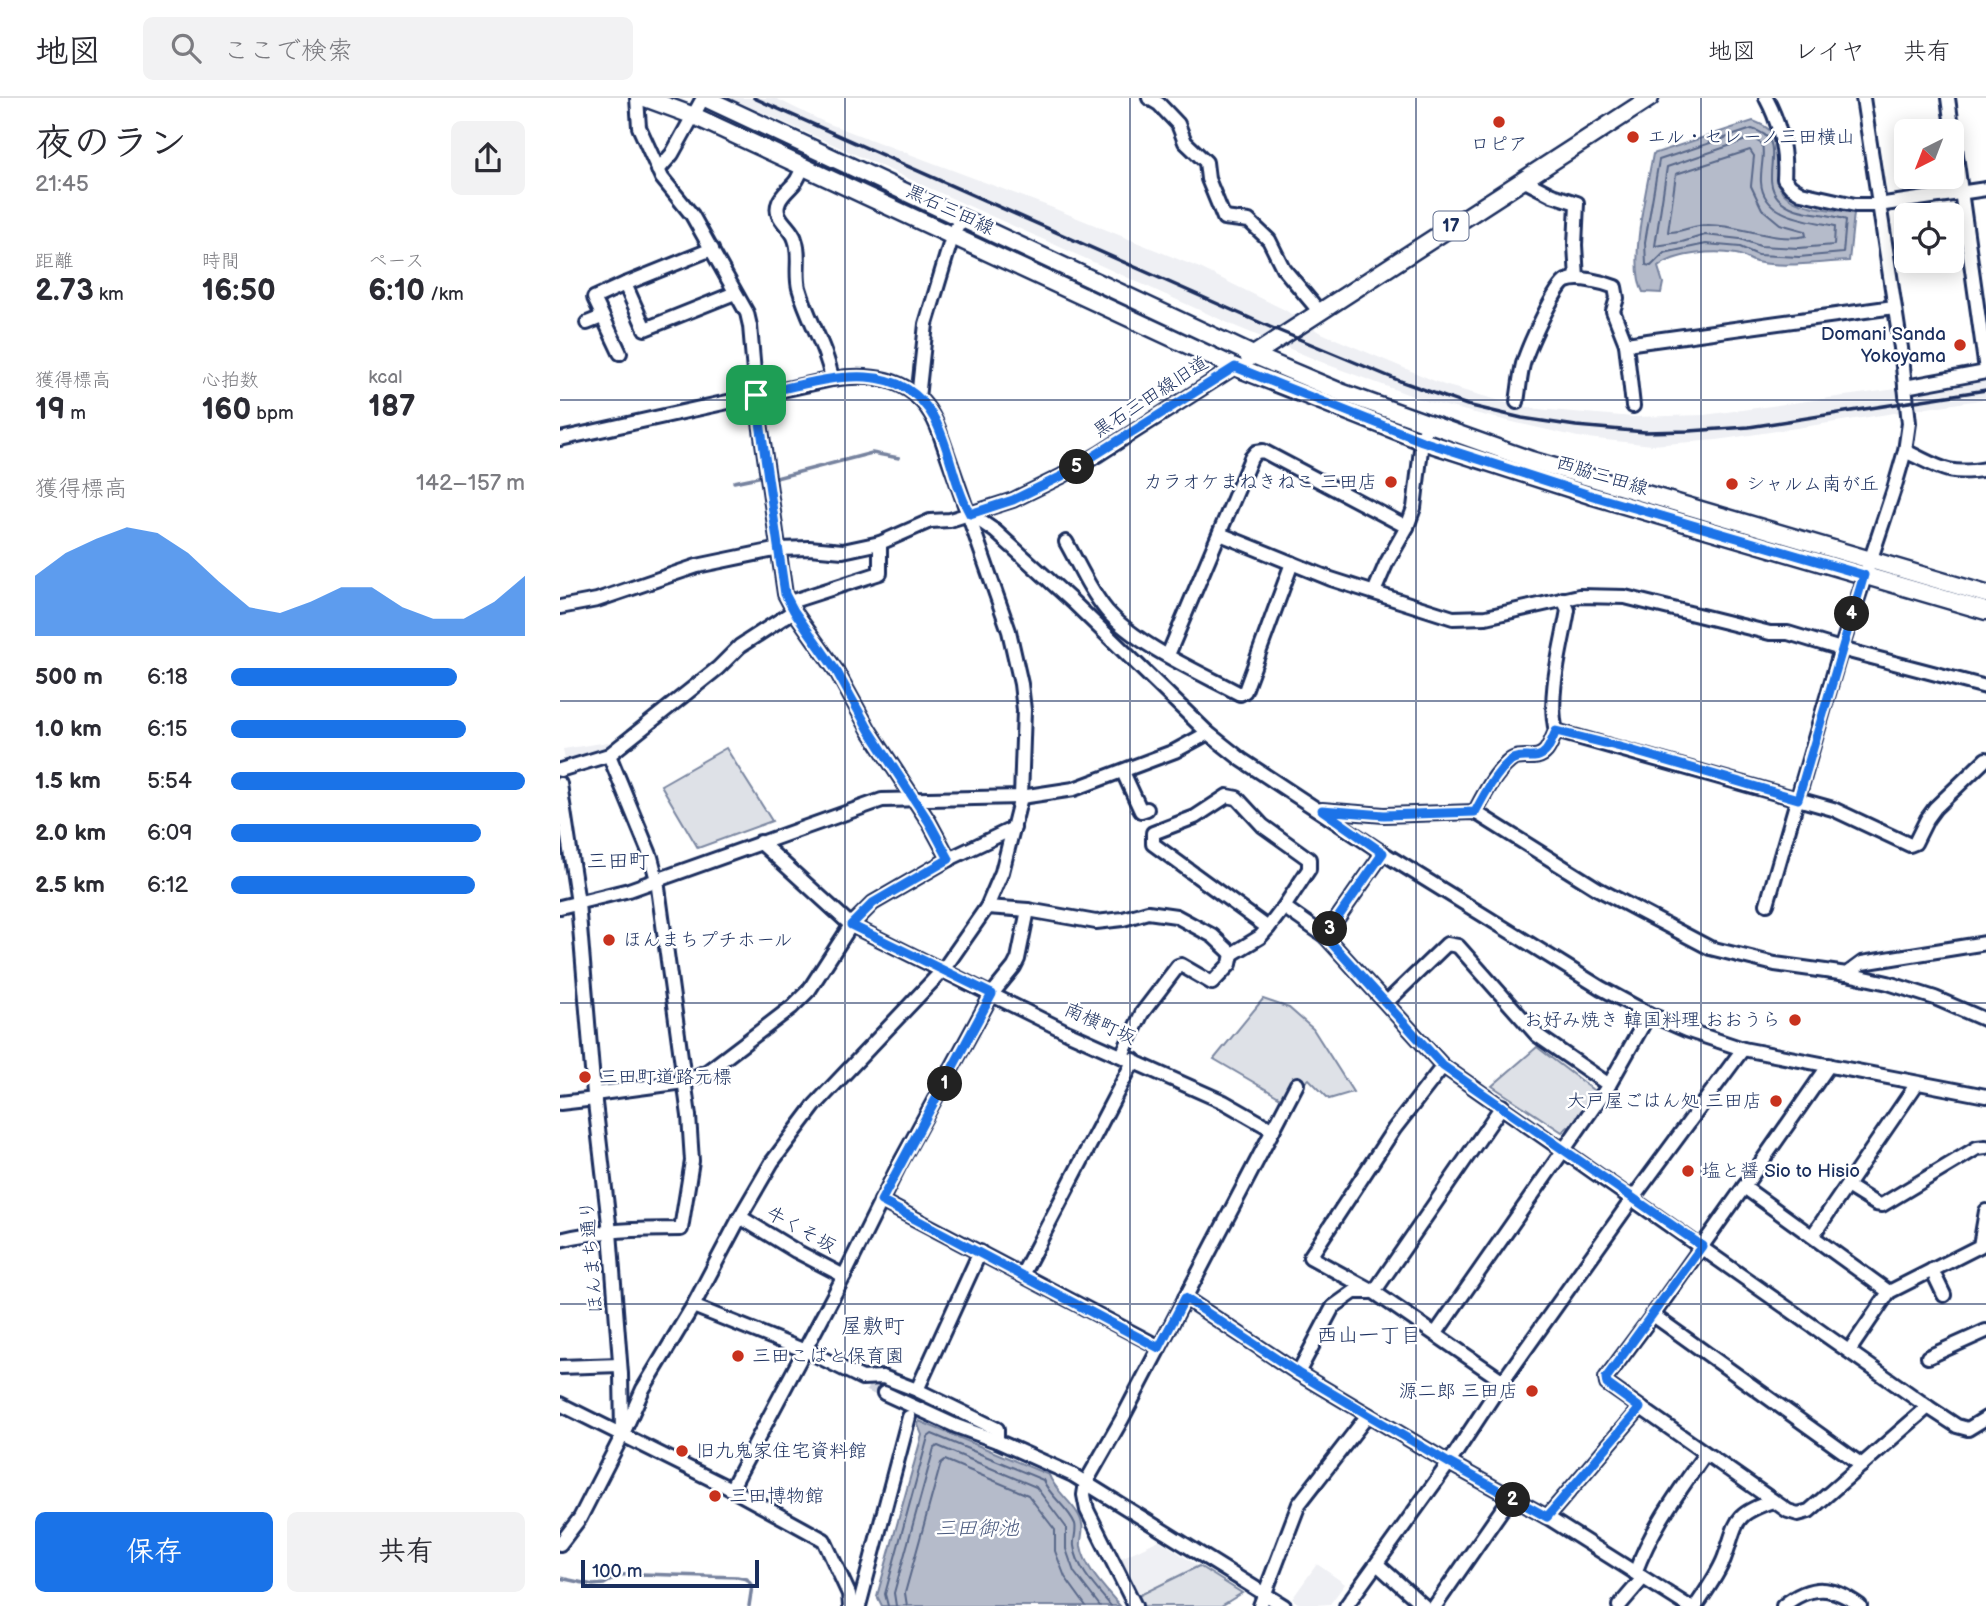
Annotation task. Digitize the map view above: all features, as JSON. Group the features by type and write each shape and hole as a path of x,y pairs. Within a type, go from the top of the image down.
{"main road":[{"name":"黒石三田線","path":"645,98 694,116 953,234 1235,367"},
{"name":"黒石三田線","path":"704,98 1253,355"},
{"name":"17","path":"1235,367 1650,98"},
{"name":"西脇三田線","path":"1253,355 1343,393 1531,460 1986,594"},
{"name":"西脇三田線","path":"1235,367 1422,441 1593,496 1986,611"}],"street":[{"path":"637,98 639,127 658,170 692,215 747,313 785,594 824,651 869,730 916,800 949,859"},
{"path":"658,170 672,154 704,98"},
{"path":"1149,98 1159,104 1178,124 1185,142 1206,162 1208,179 1224,218 1249,221 1269,240 1283,268 1319,311"},
{"path":"1766,98 1777,123 1785,158 1784,179 1791,187 1801,192 1855,205 1878,205 1986,189"},
{"path":"1767,904 1841,649 1894,489 1905,451 1909,423 1863,98"},
{"path":"1905,387 1986,371 1948,98"},
{"path":"803,166 797,180 778,202 778,211 779,218 794,236 798,247 799,286 825,349 832,379"},
{"path":"1523,180 1552,195 1577,203 1577,279"},
{"path":"918,398 926,324 953,234 961,219"},
{"path":"620,353 594,298 712,249"},
{"path":"1517,402 1523,364 1535,332 1558,288 1565,282 1577,279 1615,287 1617,298 1613,311 1626,344 1633,406"},
{"path":"625,284 645,329 735,293"},
{"path":"1626,344 1894,307"},
{"path":"587,323 602,317"},
{"name":"黒石三田線旧道","path":"560,607 597,600 696,566 779,550 809,548 843,551 880,543 930,521 950,520 1013,500 1062,476 1235,367"},
{"path":"560,439 832,379 859,375 879,377 901,385 918,398 934,417 1009,631 1024,710 1021,797 1002,872 987,907 943,970 814,1105 772,1162 693,1306 643,1389 580,1518 560,1544"},
{"path":"1374,592 1385,564 1407,527 1414,508 1422,441 1427,424"},
{"path":"1168,655 1251,458 1256,452 1263,451 1407,527"},
{"path":"1905,451 1940,469 1954,472 1986,469"},
{"path":"970,514 995,531 1072,601 1208,733 1242,760 1322,810 1383,853 1601,988 1686,1030 1743,1049 1986,1097"},
{"path":"1220,534 1292,563 1453,618 1486,617 1579,596 1625,597 1770,633 1788,633 1986,687"},
{"path":"1066,542 1108,613 1137,636 1240,694 1245,691 1292,563"},
{"path":"560,770 609,755 740,646 792,607 880,573 880,543"},
{"path":"1475,812 1509,761 1518,756 1536,757 1545,752 1556,731 1555,684 1569,610 1563,599"},
{"path":"1556,731 1833,809 1910,845 1916,843 1935,808 1986,760"},
{"path":"560,906 657,880 882,800 1021,797 1074,789 1175,751 1208,733"},
{"path":"560,1240 583,1234 642,1229 681,1230 692,1161 689,1116 657,880 652,857 609,755"},
{"path":"1123,772 1141,811 1147,809"},
{"name":"ほんまち通り","path":"560,784 578,903 594,1097 610,1232 620,1364 622,1436"},
{"path":"1022,1275 1128,1057 1142,1013 1178,966 1181,965 1212,983 1230,964 1232,954 1260,937 1268,928 1309,869 1309,859 1263,826 1237,798 1227,796 1195,817 1153,833 1153,844 1268,928"},
{"path":"1322,810 1384,815 1475,812 1598,890 1710,947 1775,964 1888,983 1934,998 1986,1020"},
{"path":"560,1103 684,1082 708,1071 792,1007 809,990 851,925 873,903 949,859 1013,828"},
{"name":"南横町坂","path":"760,842 851,925 1069,1033 1224,1102 1273,1130"},
{"path":"1325,936 1383,853"},
{"path":"987,907 1028,910 1096,922 1123,919 1148,912 1177,916 1213,936 1232,954"},
{"path":"1284,907 1325,936 1443,1066 1957,1426 1968,1429 1986,1418"},
{"path":"731,1489 802,1349 844,1276 898,1167 992,994 1018,959 1028,910"},
{"path":"1847,975 1862,963 1986,943"},
{"path":"1387,1002 1447,944 1458,946 1537,1035 1609,1085"},
{"path":"1436,1333 1609,1085 1649,1014"},
{"path":"1346,1606 1633,1198 1743,1049"},
{"path":"1829,1065 1606,1378 1607,1384 1773,1501 1798,1514 1809,1511 1928,1407"},
{"path":"1443,1066 1394,1129 1310,1257 1374,1292 1503,1381"},
{"path":"1135,1606 1087,1510 1084,1494 1086,1482 1122,1419 1297,1084"},
{"path":"1813,1235 1916,1085"},
{"path":"1374,1292 1503,1106"},
{"path":"1847,1186 1882,1205 1978,1148 1986,1147"},
{"path":"1744,1187 1889,1292"},
{"path":"881,1201 1159,1348"},
{"path":"1986,1211 1980,1245 1986,1259"},
{"name":"牛くそ坂","path":"740,1217 844,1276"},
{"path":"1849,1351 1889,1292 1980,1245"},
{"path":"917,1390 980,1252"},
{"path":"1932,1270 1944,1295"},
{"path":"1298,1373 1334,1307 1354,1292 1374,1292"},
{"path":"1185,1298 1298,1373 1449,1463 1547,1517 1688,1606"},
{"path":"693,1306 802,1349 862,1378 883,1377 917,1390 997,1429 997,1441"},
{"path":"1653,1315 1862,1465"},
{"path":"1928,1357 1986,1331"},
{"path":"560,1367 620,1364"},
{"path":"884,1392 1086,1482 1284,1606"},
{"path":"560,1404 731,1489 824,1540 849,1594 850,1606"},
{"path":"1547,1517 1640,1408"},
{"path":"1260,1606 1299,1504 1368,1415"},
{"path":"859,1606 909,1417"},
{"path":"1619,1606 1639,1575 1647,1542 1659,1520 1705,1454"},
{"path":"1435,1606 1510,1498"},
{"path":"1696,1606 1724,1559 1732,1530 1741,1516 1751,1508 1773,1501"},
{"path":"1377,1564 1424,1606"},
{"path":"1783,1606 1798,1594 1823,1589 1851,1599 1860,1606"}],"shaded area":[{"path":"730,98 775,98 824,122 1053,208 1202,269 1285,310 1319,332 1444,385 1508,403 1538,409 1633,417 1704,415 1986,377 1986,399 1717,440 1652,445 1578,437 1504,420 1429,402 1331,366 1237,327"},
{"path":"608,742 610,750 565,760 563,749"},
{"path":"726,748 772,821 698,848 661,785"},
{"path":"1263,999 1289,1008 1313,1029 1353,1092 1329,1099 1309,1079 1284,1100 1214,1059"},
{"path":"1537,1047 1597,1093 1573,1130 1568,1127 1562,1132 1492,1086"},
{"path":"1159,1540 1198,1566 1134,1596 1117,1560"},
{"path":"1317,1564 1345,1584 1330,1604 1302,1606 1292,1599"},
{"path":"1199,1566 1242,1593 1221,1606 1140,1606 1136,1597"}],"water":[{"path":"1753,121 1769,129 1777,139 1780,149 1778,181 1782,191 1804,205 1854,213 1849,261 1779,265 1756,262 1727,253 1695,254 1674,258 1658,267 1663,283 1661,293 1643,292 1637,264 1638,245 1653,154"},
{"name":"三田御池","path":"919,1421 1049,1475 1080,1518 1081,1546 1087,1563 1120,1606 882,1606 877,1596 922,1435"}],"waterway":[{"path":"776,478 872,453 899,458"},
{"path":"734,482 763,476"},
{"path":"560,1578 593,1585 604,1584 620,1575 737,1577 747,1579 752,1586 749,1606"}],"tunnel":[{"path":"853,1377 884,1393"}],"railway":[{"path":"754,98 1270,327 1400,381 1467,405 1522,418 1576,426 1645,432 1689,431 1749,427 1986,390"}],"place":[{"name":"ロピア","path":"1499,122"},
{"name":"エル・セレーノ三田横山","path":"1633,137"},
{"name":"Domani Sanda Yokoyama","path":"1960,345"},
{"name":"カラオケまねきねこ 三田店","path":"1391,482"},
{"name":"シャルム南が丘","path":"1732,484"},
{"name":"ほんまちプチホール","path":"609,940"},
{"name":"お好み焼き 韓国料理 おおうら","path":"1795,1020"},
{"name":"三田町道路元標","path":"585,1077"},
{"name":"大戸屋ごはん処 三田店","path":"1776,1101"},
{"name":"塩と醤 Sio to Hisio","path":"1688,1171"},
{"name":"三田こばと保育園","path":"738,1356"},
{"name":"源二郎 三田店","path":"1532,1391"},
{"name":"旧九鬼家住宅資料館","path":"682,1451"},
{"name":"三田博物館","path":"715,1496"}],"district":[{"name":"三田町","path":"618,861"},
{"name":"屋敷町","path":"873,1326"},
{"name":"西山一丁目","path":"1369,1335"}],"route":[{"path":"1235,367 1422,441 1593,496 1864,575 1798,799 1556,731 1545,752 1536,757 1518,756 1509,761 1475,812 1384,815 1322,810 1383,853 1325,936 1443,1066 1702,1246 1606,1378 1607,1384 1640,1408 1547,1517 1449,1463 1298,1373 1185,1298 1159,1348 881,1201 992,994 851,925 873,903 949,859 929,822 869,730 837,672 785,594 756,395 859,375 879,377 901,385 918,398 934,417 961,497 970,514 1013,500 1062,476 1235,367"}]}
